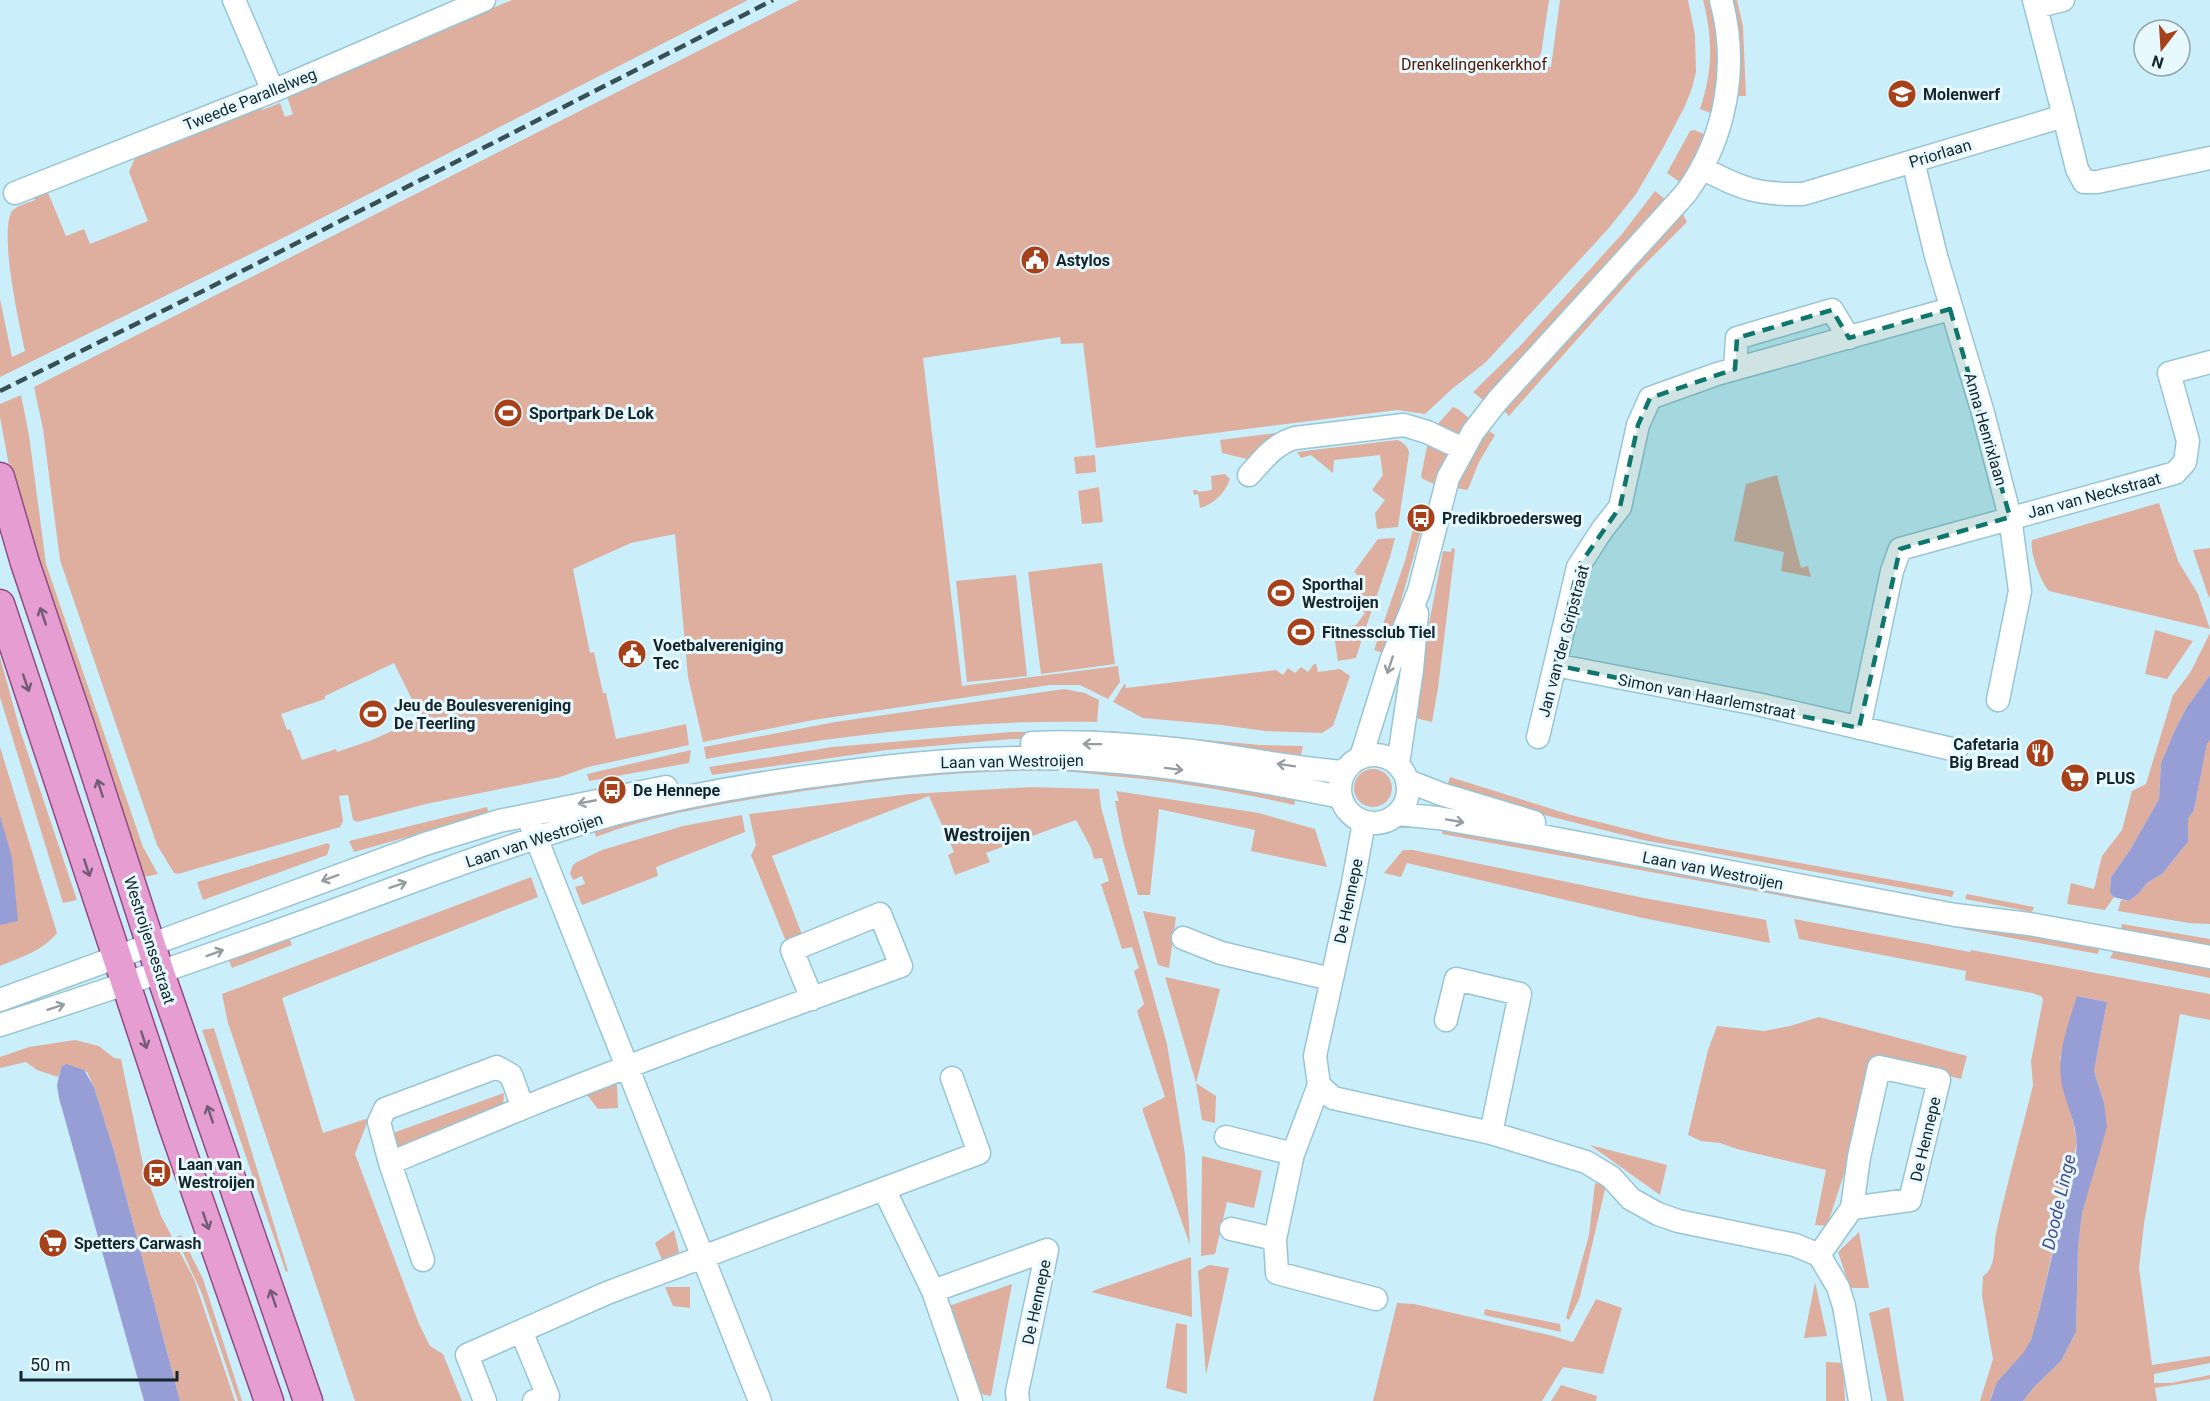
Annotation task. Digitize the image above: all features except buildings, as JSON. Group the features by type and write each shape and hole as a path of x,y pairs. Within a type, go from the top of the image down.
{"main road":[{"name":"Westroijensestraat","path":"0,477 25,563 83,733 150,943 308,1401"},
{"path":"0,604 176,1137 269,1401"}],"street":[{"path":"234,0 273,91"},
{"name":"Tweede Parallelweg","path":"15,193 273,91 484,0"},
{"path":"1419,591 1352,764 1340,786 1345,808 1364,822 1378,823 1392,818 1403,808 1408,795 1403,772 1419,591 1443,490 1448,478 1463,449 1498,400 1678,202 1702,168 1718,132 1726,99 1728,37 1722,0"},
{"path":"2063,0 2035,4 2077,169 2084,182 2097,182 2210,158"},
{"name":"Priorlaan","path":"1702,168 1735,186 1773,195 1803,194 2064,116"},
{"name":"Anna Henrixlaan","path":"1913,161 1950,309 1983,413 2010,517 2020,591 1998,700"},
{"name":"Jan van der Gripstraat","path":"1538,737 1578,567 1620,507 1638,425 1650,398 1735,369 1950,309"},
{"path":"1735,369 1737,338 1832,310 1849,338"},
{"name":"Jan van Neckstraat","path":"2010,517 2175,473 2185,462 2188,441 2169,373 2210,362"},
{"path":"1249,476 1274,448 1284,441 1374,427 1404,425 1427,432 1463,449"},
{"path":"1859,728 1892,571 1900,549 2010,517"},
{"name":"Simon van Haarlemstraat","path":"1555,664 1757,704 1956,750"},
{"name":"Laan van Westroijen","path":"0,1000 150,943 425,844 498,821 704,781 850,759 967,746 1037,743 1112,744 1191,751 1316,770 1352,764"},
{"path":"1352,764 1365,755 1379,755 1392,759 1403,772"},
{"name":"Laan van Westroijen","path":"0,1025 160,973 393,887 583,824 650,805 751,785 893,765 1042,758 1136,764 1242,778 1341,797"},
{"name":"Laan van Westroijen","path":"1403,772 1442,794 1540,824 1664,850 1974,908 2029,924"},
{"name":"Laan van Westroijen","path":"1397,814 1438,818 1537,835 1964,917 2029,924 2210,957"},
{"path":"527,815 760,1401"},
{"name":"De Hennepe","path":"1364,822 1353,884 1315,1056 1319,1085 1293,1154 1275,1239 1277,1274 1376,1299"},
{"path":"390,1162 628,1067 812,999 901,966 880,914 792,950 812,999"},
{"path":"1183,938 1221,953 1331,980"},
{"path":"1446,1020 1456,979 1520,994 1491,1133"},
{"path":"423,1260 379,1122 385,1109 497,1067 511,1075 523,1108"},
{"name":"De Hennepe","path":"1819,1255 1852,1208 1859,1157 1879,1067 1939,1080 1910,1200 1852,1208"},
{"path":"485,1401 467,1355 607,1293 979,1154 952,1078"},
{"path":"1319,1085 1333,1098 1491,1133 1586,1162 1611,1177 1631,1199 1658,1214 1678,1221 1795,1245 1819,1255 1838,1287 1844,1306 1860,1401"},
{"path":"1226,1137 1293,1154"},
{"path":"884,1189 933,1291 971,1401"},
{"path":"1231,1229 1275,1239"},
{"name":"De Hennepe","path":"933,1291 1047,1250 1017,1392 1018,1401"},
{"path":"521,1331 548,1396 534,1401"}],"highlighted area":[{"path":"1950,309 2010,517 1900,549 1859,728 1555,665 1578,567 1620,507 1638,425 1650,398 1735,369 1737,338 1832,310 1849,338"}],"green space":[{"path":"512,0 748,0 275,242 0,377 0,299 12,357 25,351 9,260 8,225 15,208 35,200 34,197 46,188 66,236 84,229 90,244 148,221 129,172 135,158 260,105 262,110 280,103 285,117 293,114 286,94"},
{"name":"Sportpark De Lok","path":"799,0 1549,0 1541,54 1538,58 1527,58 1527,66 1551,67 1560,0 1688,0 1695,35 1696,72 1692,88 1663,148 1636,194 1608,229 1486,362 1425,414 1397,410 1096,448 1083,343 1061,344 1060,337 923,358 962,686 1118,666 1120,682 1108,699 1080,685 1050,685 813,720 703,742 688,677 675,534 631,543 573,569 590,653 594,652 616,739 686,724 689,745 588,767 560,777 426,804 357,822 353,820 348,795 339,796 343,821 340,827 178,874 174,873 157,845 60,560 43,429 34,387","holes":["394,663 421,718 372,740 337,752 336,749 302,760 290,729 287,730 281,714 325,699 325,696"]},
{"path":"1703,0 1711,0 1715,30 1717,70 1713,114 1700,109 1707,81 1710,54 1709,28"},
{"path":"1726,0 1737,0 1743,26 1746,96 1738,96 1734,37"},
{"path":"1694,130 1707,135 1681,183 1667,173 1690,131"},
{"path":"1655,191 1666,200 1483,400 1473,392 1520,346 1622,234"},
{"path":"1683,214 1687,222 1636,273 1509,416 1504,411 1537,370 1573,335"},
{"path":"21,395 29,435 46,564 143,847 158,874 139,878 14,493 0,417 0,404"},
{"path":"1453,407 1469,418 1458,436 1436,426"},
{"path":"1488,430 1495,435 1479,462 1469,487 1467,490 1456,488 1476,449"},
{"path":"1284,432 1247,459 1222,453 1220,440"},
{"path":"1397,440 1408,448 1409,453 1398,527 1377,529 1375,513 1385,500 1372,490 1383,475 1380,455 1334,460 1333,473 1311,455 1301,458 1297,452"},
{"path":"1428,442 1448,453 1434,484 1421,476"},
{"path":"1095,455 1096,472 1076,474 1074,457"},
{"path":"1225,474 1230,479 1222,493 1210,504 1200,508 1198,494 1194,495 1193,490 1198,492 1212,490 1211,476"},
{"path":"1777,475 1801,568 1808,566 1811,577 1781,571 1784,552 1734,541 1746,484"},
{"path":"1099,487 1103,522 1082,524 1078,491"},
{"path":"2159,503 2178,561 2198,594 2210,629 2049,591 2039,574 2034,559 2032,540"},
{"path":"1414,525 1422,527 1386,654 1374,650 1405,561"},
{"path":"1395,538 1365,630 1350,630 1350,626 1356,625 1365,613 1350,601 1364,581 1354,572 1378,539"},
{"path":"1452,548 1455,549 1432,722 1411,717 1443,551 1451,552"},
{"path":"2210,548 2210,594 2209,598 2193,550"},
{"path":"1102,563 1115,664 1041,674 1028,572"},
{"path":"1016,575 1027,676 967,682 956,581"},
{"path":"1339,627 1343,627 1345,637 1363,636 1356,658 1338,661 1334,635"},
{"path":"2155,630 2193,641 2167,679 2145,674"},
{"path":"2210,633 2210,675 2187,707 2161,763 2159,799 2130,850 2111,877 2110,893 2114,897 2105,910 2067,904 2071,883 2094,889 2102,856 2122,830 2132,791 2146,784 2173,695 2190,673"},
{"path":"0,657 20,730 77,900 63,903 0,697"},
{"path":"1314,664 1318,672 1340,669 1350,676 1333,726 1322,733 1265,731 1143,718 1113,702 1125,683 1126,688 1276,670 1283,675 1288,668 1295,673 1301,667 1308,672"},
{"path":"1064,689 1085,693 1099,700 1097,722 950,726 852,736 706,759 704,747 835,722"},
{"path":"1097,730 1096,739 1011,739 887,750 712,775 709,767 832,747 1011,732"},
{"path":"1110,731 1260,745 1303,746 1300,759 1110,739"},
{"path":"2210,740 2210,924 2189,923 2118,911 2121,900 2129,901 2147,883 2162,874 2188,842 2188,819 2194,810 2207,744"},
{"path":"0,747 57,933 37,949 0,966 0,925 15,900 14,880 0,815"},
{"path":"691,750 689,763 589,781 587,774"},
{"path":"1082,766 1297,794 1294,805 1203,787 1134,778 1061,771 989,772 880,781 772,796 661,817 596,837 593,826 642,812 897,772"},
{"path":"1373,769 1386,775 1392,788 1386,801 1373,807 1360,801 1354,788 1360,775"},
{"path":"1450,777 1571,815 1667,839 1954,891 1952,897 1643,840 1446,790"},
{"path":"1032,787 1099,789 1101,807 1167,1044 1185,1154 1190,1245 1143,1112 1143,1108 1165,1097 1137,1011 1144,1004 1134,971 1139,968 1132,947 1122,949 1101,884 1109,881 1102,858 1094,859 1091,848 1076,820 986,853 990,862 955,875 948,855 954,852 929,796 772,856 803,937 787,944 751,855 756,845 749,814 910,794"},
{"path":"1116,791 1259,813 1315,829 1327,867 1251,851 1255,830 1159,809 1150,895 1138,895 1123,841 1115,801 1119,801"},
{"path":"487,807 489,814 354,852 349,841"},
{"path":"742,815 745,832 656,867 658,876 582,905 575,887 585,884 582,876 573,880 570,873 577,862 602,850 683,826"},
{"path":"1444,825 1949,920 1947,926 1442,834"},
{"path":"328,843 330,846 327,855 203,900 197,882"},
{"path":"1403,850 1413,850 1644,898 1766,920 1770,943 1643,918 1407,863 1401,877 1384,873"},
{"path":"531,877 538,897 282,998 323,1133 369,1118 355,1154 419,1324 430,1346 443,1354 462,1401 355,1401 228,1023 222,994"},
{"path":"1967,894 2034,907 2032,912 1965,899"},
{"path":"1143,911 1176,917 1169,968 1158,965"},
{"path":"1794,919 2210,994 2210,1020 2180,1014 2144,1224 2139,1268 2152,1365 2210,1356 2210,1363 2154,1374 2154,1383 2171,1383 2210,1375 2210,1379 2155,1388 2157,1401 2023,1401 2061,1361 2076,1332 2078,1248 2082,1213 2104,1103 2094,1071 2107,1002 2078,996 2060,1058 2077,1142 2039,1312 2025,1352 2001,1379 1990,1401 1980,1401 1993,1359 1982,1296 1983,1276 1991,1268 1994,1257 1996,1233 2033,1085 2031,1061 2043,1000 2041,996 2032,993 1965,980 1966,971 1799,939"},
{"path":"1962,923 2100,944 2098,954 1963,929"},
{"path":"2122,924 2210,939 2210,950 2120,934"},
{"path":"289,937 292,945 232,968 227,956"},
{"path":"2116,947 2210,966 2210,978 2110,958"},
{"path":"1165,977 1220,989 1196,1083"},
{"path":"1819,1017 1967,1056 1961,1079 1890,1060 1849,1175 1844,1174 1827,1226 1815,1225 1826,1170 1720,1143 1701,1141 1688,1135 1708,1050 1717,1026 1764,1031"},
{"path":"214,1028 288,1271 286,1272 202,1030"},
{"path":"75,1040 99,1046 114,1058 121,1059 144,1169 161,1216 194,1279 235,1401 180,1401 114,1151 87,1072 61,1067 58,1077 37,1070 26,1062 0,1068 0,1057 29,1047"},
{"path":"1196,1083 1216,1096 1215,1123 1202,1120"},
{"path":"617,1084 618,1108 598,1109 587,1095"},
{"path":"504,1093 503,1108 399,1147 390,1134"},
{"path":"1590,1145 1667,1165 1660,1195"},
{"path":"1202,1156 1262,1171 1254,1208 1227,1202 1215,1254 1201,1256"},
{"path":"1595,1183 1606,1185 1580,1297 1569,1320 1566,1318 1589,1235"},
{"path":"674,1230 679,1252 662,1260 655,1243"},
{"path":"1859,1232 1869,1288 1850,1288 1838,1252"},
{"path":"181,1235 203,1279 242,1401 238,1401 202,1294 176,1237"},
{"path":"1191,1257 1192,1317 1091,1292 1098,1289"},
{"path":"1209,1265 1229,1268 1206,1375 1198,1271"},
{"path":"1815,1282 1827,1336 1804,1338"},
{"path":"1012,1284 991,1396 981,1394 946,1307"},
{"path":"665,1287 690,1287 690,1308 673,1306"},
{"path":"1596,1299 1622,1308 1603,1374 1563,1367 1542,1401 1373,1401 1397,1303 1414,1304 1573,1342"},
{"path":"1889,1307 1904,1401 1887,1401 1869,1313"},
{"path":"1485,1309 1560,1324 1561,1332 1484,1315"},
{"path":"1176,1323 1187,1325 1187,1394 1166,1388"},
{"path":"1826,1362 1843,1363 1845,1401 1826,1401"},
{"path":"1561,1385 1597,1396 1596,1401 1551,1401"}],"water":[{"path":"2210,675 2210,740 2207,744 2194,810 2188,819 2188,842 2162,874 2147,883 2129,901 2114,897 2110,893 2111,877 2130,850 2159,799 2161,763 2187,707"},
{"path":"0,815 12,858 18,921 0,925"},
{"path":"2077,996 2107,1002 2094,1071 2104,1103 2107,1127 2082,1213 2078,1248 2076,1332 2061,1361 2023,1401 1990,1401 1997,1382 2024,1352 2031,1340 2076,1153 2076,1134 2063,1089 2060,1069 2064,1037"},
{"path":"66,1064 84,1070 94,1087 114,1151 180,1401 144,1401 59,1098 57,1085 61,1067"}],"railway":[{"path":"0,391 201,292 773,0"}],"place":[{"name":"Molenwerf","path":"1902,94"},
{"name":"Astylos","path":"1035,260"},
{"name":"Sportpark De Lok","path":"508,413"},
{"name":"Predikbroedersweg","path":"1421,518"},
{"name":"Sporthal Westroijen","path":"1281,593"},
{"name":"Fitnessclub Tiel","path":"1301,632"},
{"name":"Voetbalvereniging Tec","path":"632,654"},
{"name":"Jeu de Boulesvereniging De Teerling","path":"373,714"},
{"name":"Cafetaria Big Bread","path":"2040,753"},
{"name":"PLUS","path":"2075,778"},
{"name":"De Hennepe","path":"612,790"},
{"name":"Laan van Westroijen","path":"157,1173"},
{"name":"Spetters Carwash","path":"53,1243"}],"district":[{"name":"Westroijen","path":"987,835"}],"park label":[{"name":"Drenkelingenkerkhof","path":"1474,64"}],"water label":[{"name":"Doode Linge","path":"2059,1202"}]}
